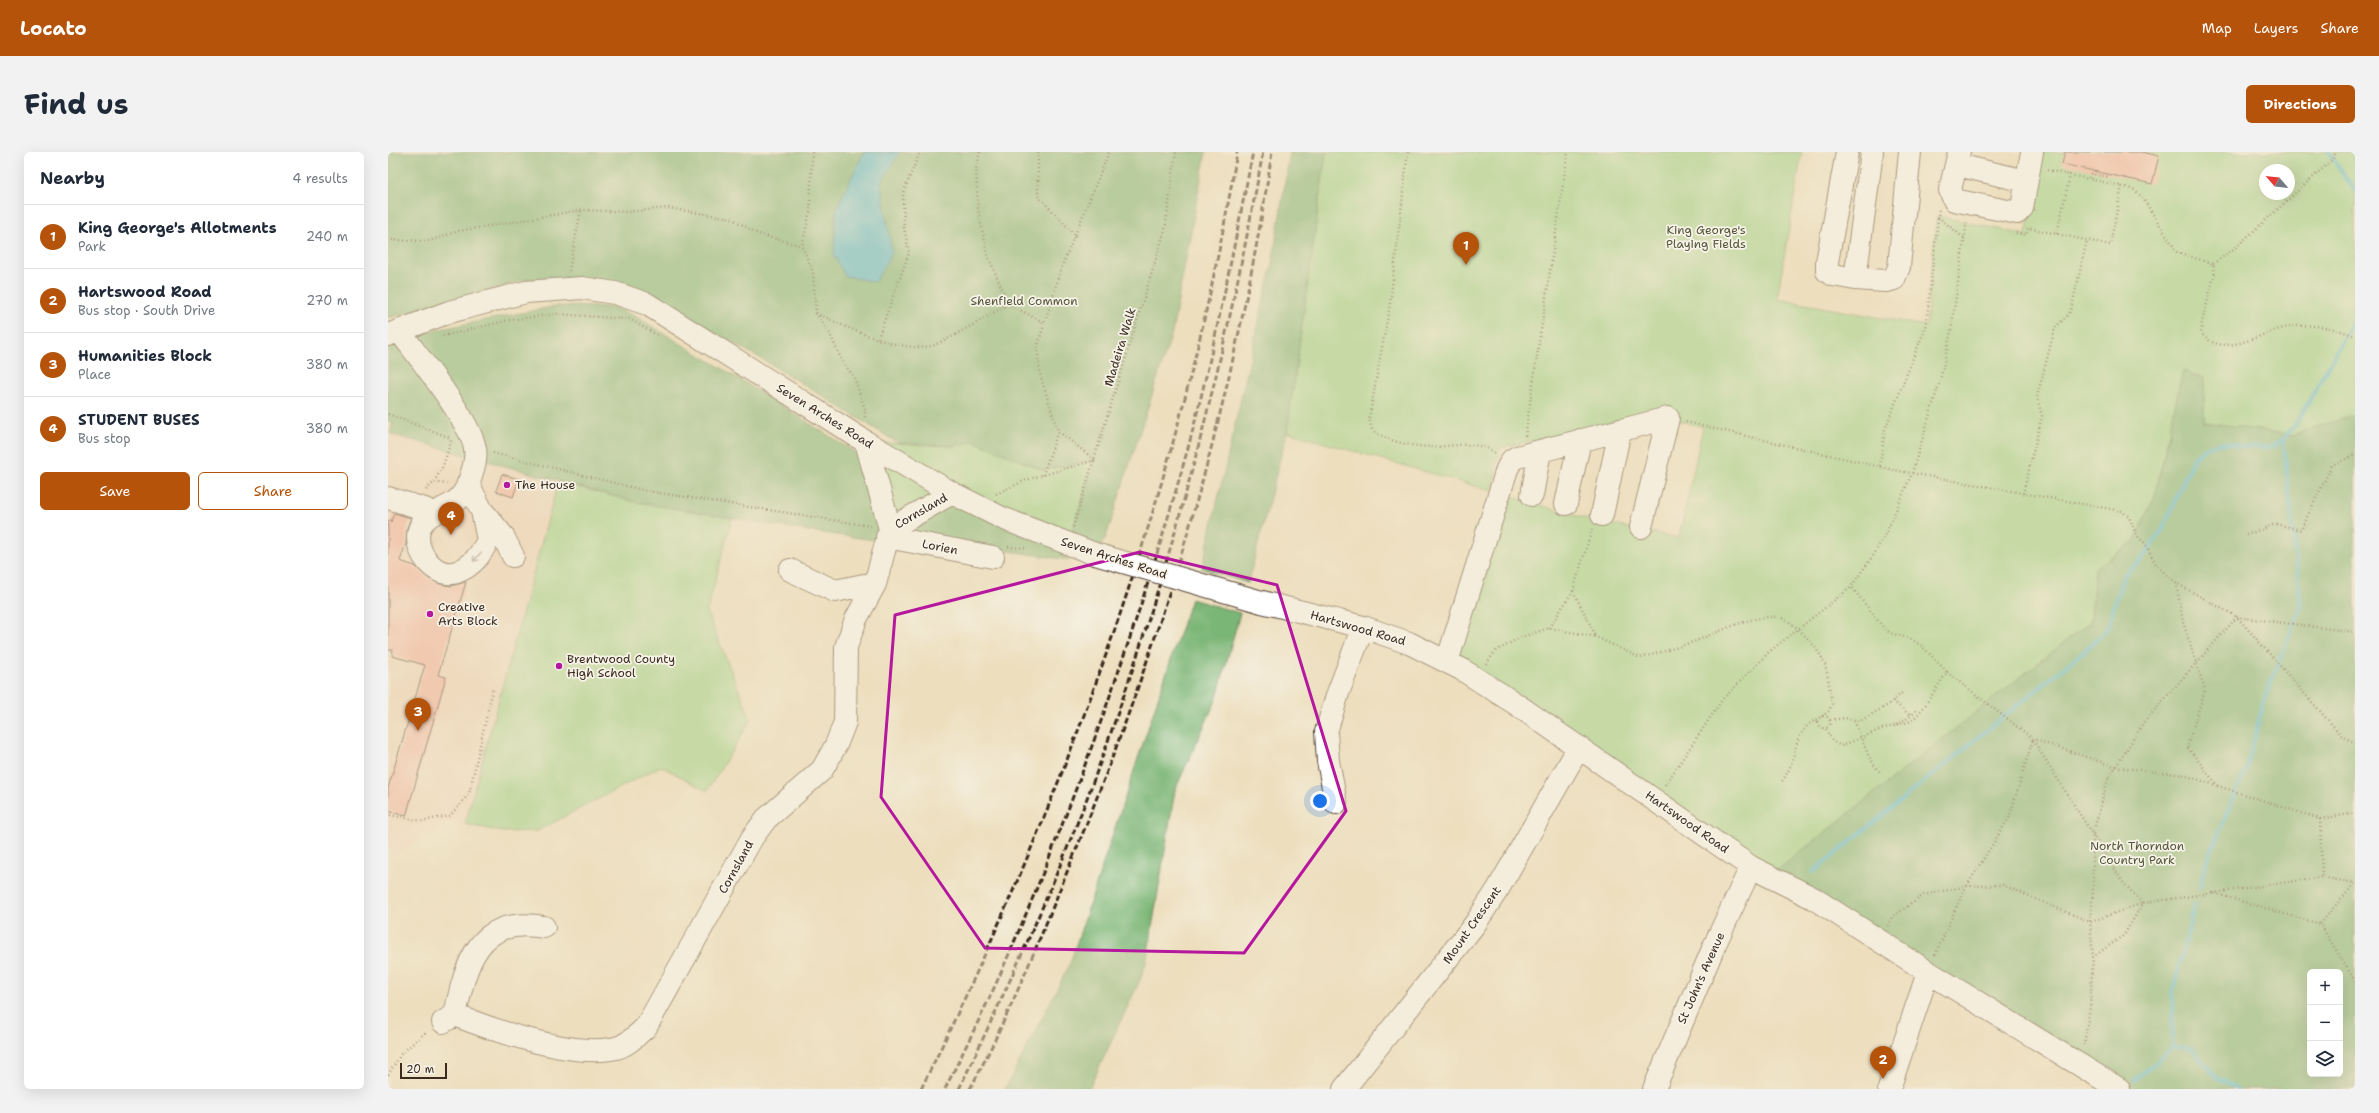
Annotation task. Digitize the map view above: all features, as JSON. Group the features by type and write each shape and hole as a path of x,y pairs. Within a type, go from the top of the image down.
{"street":[{"path":"1847,152 1841,178 1827,271 1833,275 1886,282 1894,279 1900,266 1910,152"},
{"path":"1855,279 1872,152"},
{"path":"2026,181 1958,158 1951,194 1954,200 1970,216 2017,213 2022,208 2032,152"},
{"name":"Seven Arches Road","path":"394,333 463,308 526,292 582,288 615,293 647,304 866,442 974,505 1095,554 1262,602"},
{"path":"394,333 464,423 476,448 476,459 468,483 458,500 432,514 423,521 418,536 420,553 432,566 447,573 457,572 474,562 488,540 482,511"},
{"path":"1447,662 1509,464 1518,457 1668,418 1641,527"},
{"path":"1598,518 1620,430"},
{"path":"1566,504 1580,440"},
{"name":"Cornsland","path":"449,1019 573,1050 590,1051 617,1048 631,1040 646,1027 752,838 766,819 822,770 836,745 845,722 846,647 856,619 875,584 888,533 866,442"},
{"path":"1532,495 1540,451"},
{"path":"468,483 482,511 503,536 513,556"},
{"name":"Cornsland","path":"888,533 952,493"},
{"path":"388,498 425,509 432,514"},
{"name":"Lorien","path":"888,533 997,552"},
{"path":"790,570 835,591 875,584"},
{"name":"Hartswood Road","path":"1262,602 1362,628 1409,643 1447,662 1579,747 1751,867 1813,898 1928,972 2080,1065 2106,1085"},
{"path":"1336,802 1328,761 1326,732 1338,693 1362,628"},
{"name":"Mount Crescent","path":"1344,1089 1475,924 1498,889 1579,747"},
{"name":"St John's Avenue","path":"1654,1089 1715,944 1751,867"},
{"path":"449,1019 466,969 474,952 500,929 525,924 544,927"},
{"path":"1889,1089 1928,972"}],"path":[{"path":"812,152 810,211 802,246 813,272 816,312 829,332 842,361 854,377 865,409 866,442"},
{"path":"878,338 909,253 904,227 903,193 920,152"},
{"path":"980,152 976,169 978,209 987,253 1008,304 1045,323"},
{"path":"1038,152 1038,196 1075,234"},
{"path":"1095,460 1058,431 1041,378 1038,348 1061,269 1109,152"},
{"name":"Madeira Walk","path":"1068,544 1165,230 1176,152"},
{"path":"1408,152 1390,304 1369,419 1372,430 1393,442 1431,446 1471,445 1484,447 1498,456 1501,462 1504,479"},
{"path":"1518,457 1523,448 1568,152"},
{"path":"2213,264 2222,260 2333,159 2336,152"},
{"path":"2089,179 2091,174 2109,177"},
{"path":"2057,234 2070,175 2135,190 2142,197 2177,252 2213,264 2215,272 2202,322 2201,332 2207,340 2225,345 2238,344 2289,327 2309,326 2341,331 2354,336"},
{"path":"2011,232 2026,235 2028,228 2110,245 2122,186"},
{"path":"1880,466 1885,429 1926,326 1937,216 1940,202"},
{"path":"388,240 429,241 459,231 580,210 627,212 667,208 731,218 758,234 802,246"},
{"path":"566,290 580,210"},
{"path":"1937,216 1964,238"},
{"path":"1655,800 1722,700 1769,652 1851,586 1873,556 1888,529 1912,473 1927,427 1945,359 1951,331 1964,238 1970,216"},
{"path":"2023,494 2042,416 2042,410 2037,402 2037,397 2055,328 2069,314 2072,306 2087,240"},
{"path":"816,312 878,338 906,345 928,347 1008,304"},
{"path":"439,336 509,320 557,314 629,319 662,337"},
{"path":"388,414 476,448 647,491 888,533"},
{"path":"1668,418 1912,473 2122,511 2130,517 2137,536 2145,543 2157,566 2176,583 2237,617 2342,736 2355,743"},
{"path":"1042,475 1058,431"},
{"path":"434,482 443,466 452,438"},
{"path":"2246,535 2276,524 2302,530 2332,465 2355,455"},
{"path":"974,505 1026,480 1095,460"},
{"path":"1549,628 1573,590 1598,518"},
{"path":"997,552 1016,548 1032,547"},
{"path":"2176,583 2183,622 2205,690 2186,747 2219,786"},
{"path":"1851,586 1883,627 1890,633 1911,639 1922,646 1947,672 2033,739 2116,767 2184,775 2320,819 2355,814"},
{"path":"1573,590 1596,637"},
{"path":"1474,678 1496,651 1519,638 1549,628 1596,637 1640,658 1693,642 1727,628 1762,618 1778,617 1787,620 1797,628 1824,661 1832,704 1830,711 1802,731 1791,767 1782,780"},
{"path":"2237,617 2355,632"},
{"path":"2080,1065 2090,1007 2093,957 2090,922 2093,888 2093,833 2108,779 2144,722 2237,617"},
{"path":"1826,728 1832,741 1841,746 1912,721 1919,714 1947,672"},
{"path":"390,815 422,821 450,816 469,794 493,688"},
{"path":"1820,717 1827,717 1830,720 1845,718 1854,721 1866,718 1894,701 1902,693"},
{"path":"1894,701 1911,716"},
{"path":"1895,726 1911,716 1917,709"},
{"path":"1820,717 1818,726 1826,728"},
{"path":"1826,728 1830,724 1830,720"},
{"path":"1854,721 1863,737 1871,762 1880,772"},
{"path":"2033,739 2124,884 2143,903"},
{"path":"1928,972 1966,886 2009,818 2033,739"},
{"path":"2320,819 2322,876"},
{"path":"1887,928 1892,917 1924,895 1966,886 2003,885 2090,922 2143,903 2322,876 2355,883 2320,924"},
{"path":"2213,893 2320,924 2355,981"},
{"path":"2093,957 2124,935 2143,903"},
{"path":"388,1075 401,1054 423,1034 449,1019"}],"highlighted area":[{"path":"1140,552 1277,585 1346,811 1244,953 985,948 881,797 895,615"}],"shaded area":[{"name":"Brentwood County High School","path":"390,434 615,498 732,518 707,612 751,720 707,791 661,766 537,831 503,832 465,824 447,824 388,859"}],"green space":[{"name":"Shenfield Common","path":"388,152 1206,152 1172,333 1106,537 1095,554 1068,544 1095,460 1043,470 974,441 953,446 898,443 767,362 645,294 578,278 529,279 388,318"},
{"path":"1290,152 1326,152 1287,432 1248,583 1202,568 1272,264"},
{"name":"King George's Playing Fields","path":"1326,152 1802,152 1777,299 1926,326 1937,216 2026,235 2042,152 2355,152 2355,415 2293,435 2204,422 2204,378 2183,371 2155,495 2135,541 2095,568 2091,621 1775,872 1447,662 1499,493 1594,521 1679,538 1703,427 1647,412 1594,427 1500,448 1492,491 1287,432"},
{"path":"557,306 613,307 638,318 725,370 872,463 890,529 952,493 1068,544 1069,560 1009,551 882,541 814,532 631,501 390,434 393,423 388,421 388,344 440,329"},
{"name":"North Thorndon Country Park","path":"2183,371 2204,378 2204,422 2293,435 2355,414 2355,1089 2117,1089 1775,872 2091,621 2095,568 2135,541 2155,495"},
{"path":"974,441 1043,470 1095,460 1068,544 890,529 866,442 953,446"},
{"path":"558,482 631,501 732,518 707,612 751,720 707,791 661,766 537,831 503,832 465,824"},
{"path":"1191,599 1240,613 1216,700 1175,790 1146,964 1140,980 1089,1089 1005,1089 1069,966"}],"water":[{"path":"864,152 900,152 881,183 892,253 875,282 845,276 834,255 836,209"}],"building":[{"path":"2065,152 2142,152 2159,156 2152,184 2062,164"},
{"name":"The House","path":"502,474 519,479 513,497 496,491"},
{"path":"394,513 411,518 407,528 406,543 400,561 415,566 428,578 440,584 451,586 466,582 438,675 446,677 406,816 388,811 388,788 425,665 392,656 393,650 388,650 388,521 391,522"}],"waterway":[{"path":"2328,152 2355,191"},
{"path":"1813,872 2093,644 2107,629 2124,575 2141,560 2163,529 2193,459 2206,447 2224,443 2243,447 2271,447 2283,440 2299,419 2355,319"},
{"path":"2200,887 2206,862 2247,767 2265,697 2301,607 2283,440"},
{"path":"2173,1047 2172,994 2195,904"},
{"path":"2135,1080 2173,1047 2192,1048 2216,1077 2237,1089"}],"railway":[{"path":"921,1089 1025,864 1071,749 1114,632 1152,514 1186,394 1214,274 1237,152"},
{"path":"945,1089 993,991 1027,913 1079,782 1148,583 1188,448 1206,375 1223,301 1253,152"},
{"path":"959,1089 1026,945 1057,872 1087,798 1116,719 1142,640 1167,560 1211,398 1230,316 1263,152"},
{"path":"970,1089 1011,1005 1071,862 1105,776 1167,601 1217,425 1257,244 1272,152"}],"place":[{"name":"King George's Allotments","path":"1466,265"},
{"name":"The House","path":"507,485"},
{"name":"STUDENT BUSES","path":"451,535"},
{"name":"Creative Arts Block","path":"430,614"},
{"name":"Brentwood County High School","path":"559,666"},
{"name":"Humanities Block","path":"418,731"},
{"name":"Hartswood Road","path":"1883,1079"}]}
